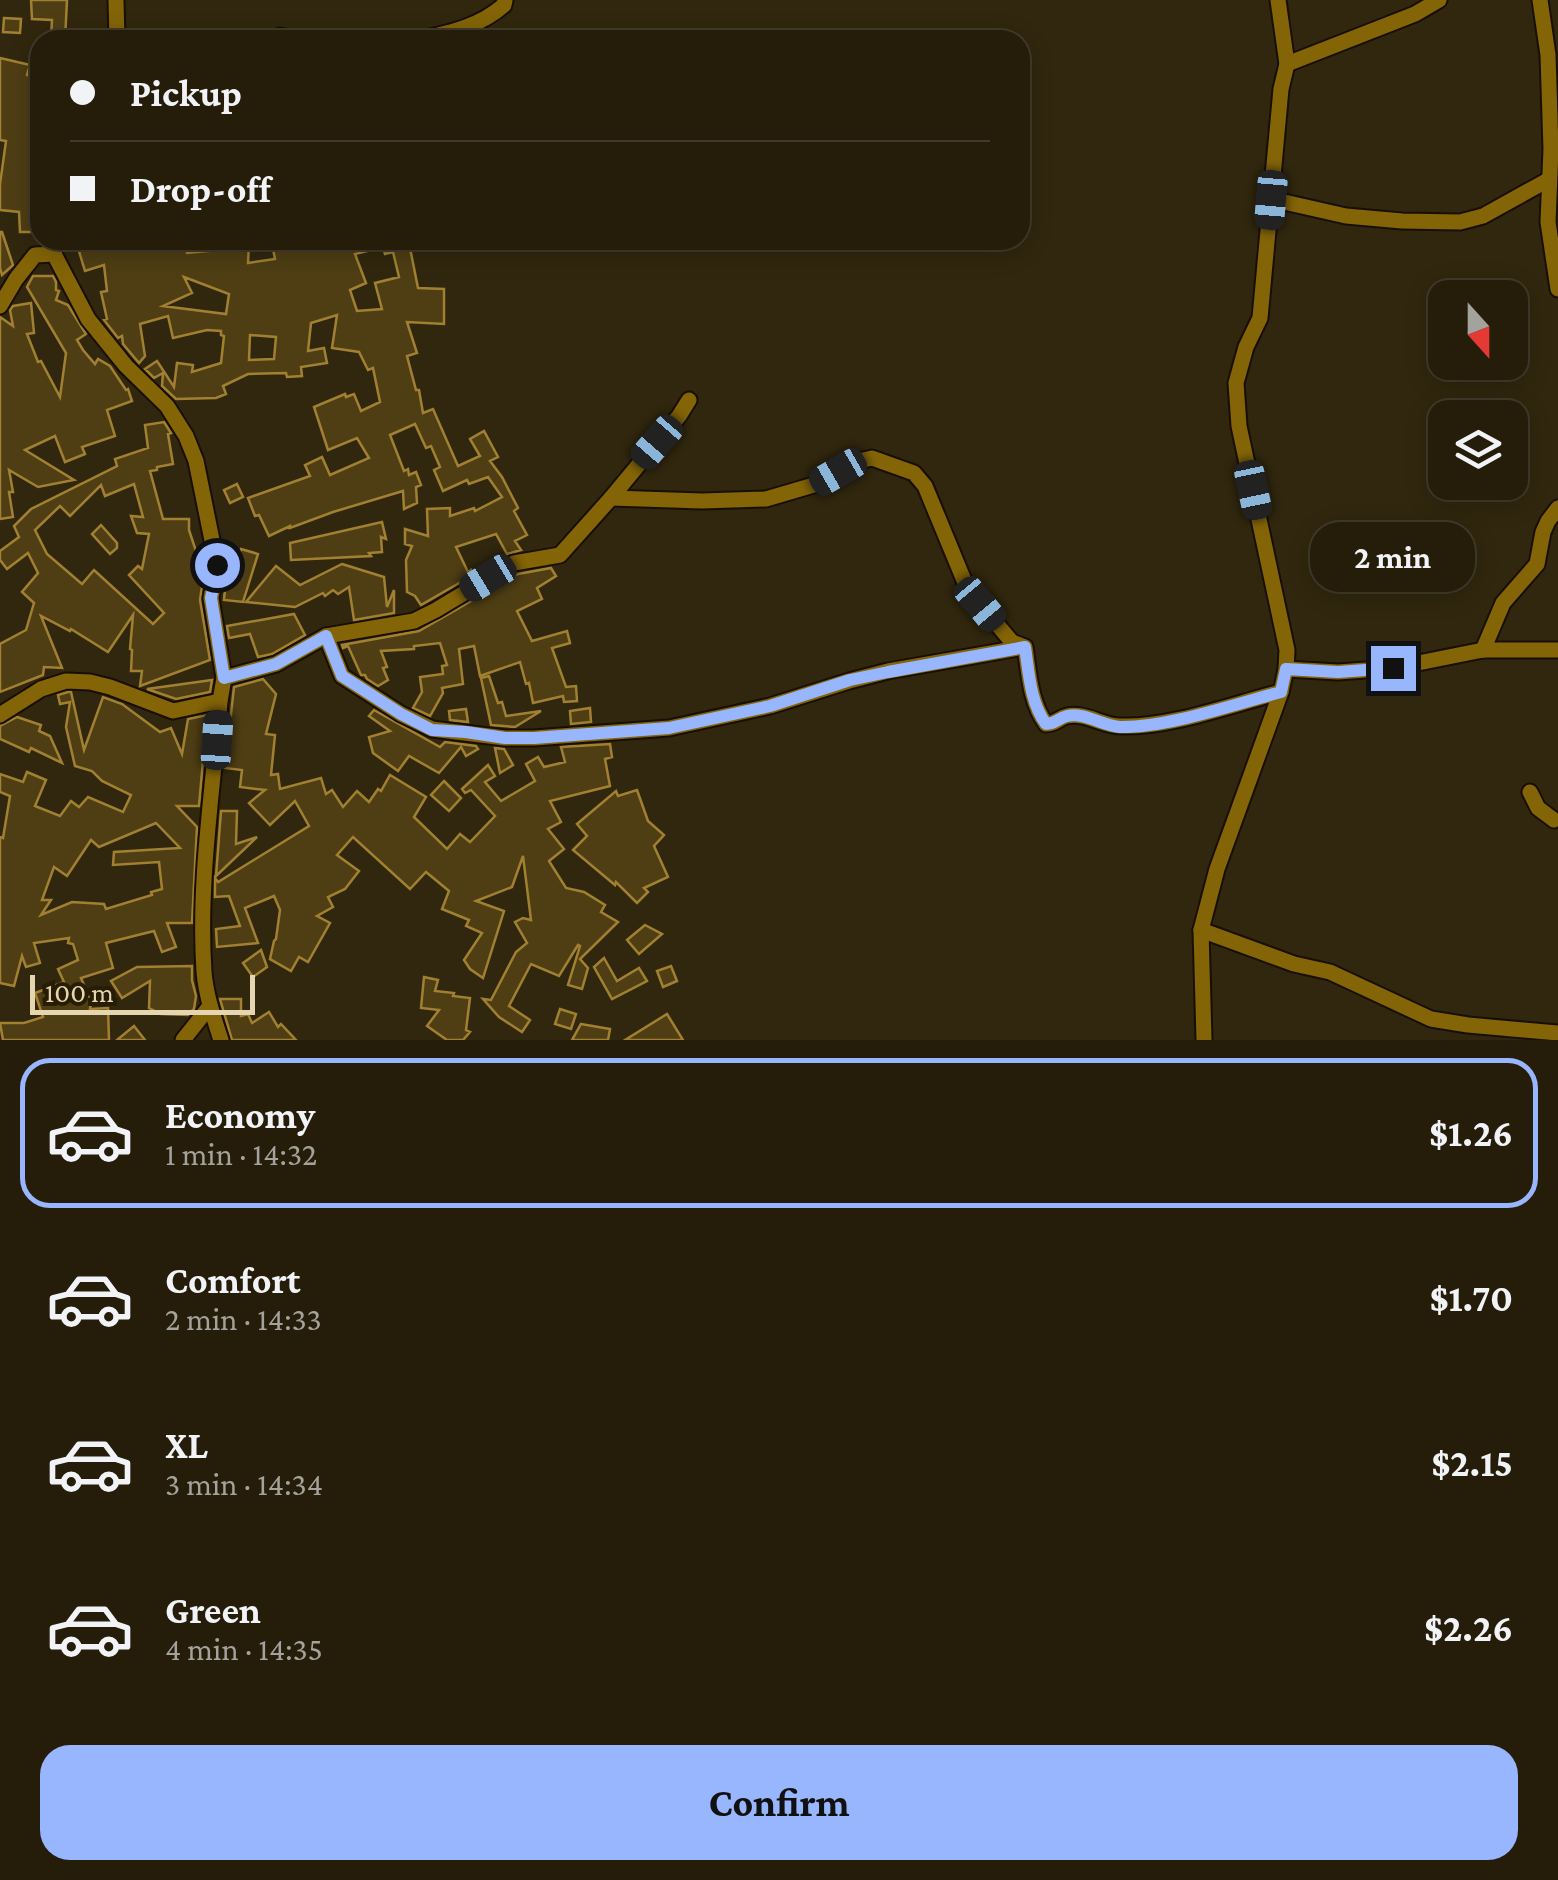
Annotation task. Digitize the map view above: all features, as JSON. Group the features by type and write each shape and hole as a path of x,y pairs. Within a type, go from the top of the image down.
{"street":[{"path":"116,0 116,30"},
{"path":"460,30 490,16 505,0"},
{"path":"1204,1040 1201,930 1216,869 1286,669 1287,650 1240,426 1236,383 1246,347 1260,318 1287,64 1278,0"},
{"path":"1287,64 1415,14 1439,0"},
{"path":"1540,0 1554,148 1548,180 1548,222 1558,289"},
{"path":"1271,200 1346,216 1460,222 1483,216 1548,180"},
{"path":"0,306 35,255 48,250"},
{"path":"57,250 88,318 126,366 167,406 186,436 202,485 217,565 211,598 224,678 206,848 204,974 221,1040"},
{"path":"224,678 276,664 326,636 414,620 514,563 560,555 612,498 689,400"},
{"path":"612,498 766,499 817,484 858,460 872,458 898,466 914,473 925,486 968,590 1012,642 1025,647"},
{"path":"1483,650 1503,602 1537,564 1548,520 1558,508"},
{"path":"326,636 342,676 401,714 432,730 505,738 669,728 770,706 850,680 1025,647"},
{"path":"1025,647 1034,702 1046,724 1054,724 1065,716 1080,716 1118,727 1171,721 1281,692"},
{"path":"1286,669 1338,672 1393,668 1483,650 1558,650"},
{"path":"0,714 41,689 66,681 110,686 173,711 220,701"},
{"path":"1530,792 1538,808 1557,820"},
{"path":"1201,930 1294,964 1330,972 1466,1033 1558,1032"},
{"path":"183,1040 210,1006"}],"building":[{"path":"31,0 67,0 66,30 52,30 52,20 32,19"},
{"path":"4,18 21,19 20,33 3,32"},
{"path":"0,58 30,65 30,232 20,232 19,212 0,210 6,141 0,140"},
{"path":"0,232 13,265 2,275 0,268"},
{"path":"79,250 187,253 249,250 248,263 275,259 273,250 371,250 355,254 366,283 350,290 357,311 382,309 375,283 399,277 393,252 385,254 384,250 410,250 418,288 444,289 444,324 407,322 417,353 407,356 423,413 433,409 458,466 480,456 470,439 484,431 498,457 490,461 518,508 514,511 527,535 515,541 521,550 507,554 496,534 456,547 473,575 421,605 407,592 406,560 412,546 405,544 405,529 428,536 427,509 450,508 450,516 474,508 475,511 502,497 488,477 469,484 467,480 443,491 434,470 440,467 415,424 390,435 404,471 408,469 409,475 416,472 421,485 416,487 417,503 404,509 403,491 269,536 248,498 310,476 305,465 322,457 330,475 369,458 357,438 328,450 314,407 345,394 354,394 361,411 380,402 373,368 368,370 359,352 332,348 337,315 311,323 308,351 324,348 327,363 301,367 302,376 248,374 223,386 226,394 216,398 176,399 162,386 163,373 154,378 145,369 157,361 174,387 177,363 193,365 192,372 221,363 221,331 207,330 173,338 168,316 140,324 145,356 139,363 123,344 122,336 118,338 104,320 104,265 85,271","holes":["184,277 229,294 226,314 163,306 192,293","250,335 276,337 274,359 249,360"]},
{"path":"33,276 53,276 59,291 56,300 68,305 86,334 77,340 83,350 95,364 98,359 110,366 132,401 107,410 115,436 82,447 85,454 65,462 55,436 25,450 74,480 38,487 9,470 13,517 0,519 0,317 13,326 13,306 31,303 34,333 27,334 38,362 41,361 60,397 66,353 27,287"},
{"path":"164,422 171,433 168,434 173,464 150,471 163,519 189,519 201,572 200,600 210,660 140,686 142,671 131,671 133,615 108,652 41,616 62,668 44,667 43,675 0,692 0,644 26,630 34,603 22,592 38,573 28,553 7,569 0,560 0,551 19,537 14,526 31,509 117,466 115,459 148,448 145,425","holes":["134,484 143,517 131,516 137,533 149,534 142,569 138,566 129,575 164,613 153,624 94,570 82,584 47,554 35,530 60,506 70,516 101,485 105,496"]},
{"path":"237,484 243,497 230,503 224,490"},
{"path":"382,522 386,539 381,537 382,552 369,553 371,556 291,560 290,543"},
{"path":"101,525 117,543 110,554 92,534"},
{"path":"241,549 258,554 243,602 224,600 229,576 232,577"},
{"path":"342,564 384,577 387,607 394,590 394,613 354,620 349,587 338,594 333,590 325,596 323,593 295,607 246,602 276,566 300,585"},
{"path":"551,568 556,576 537,588 542,599 517,611 532,641 567,631 570,643 552,648 566,687 576,686 577,701 564,702 563,696 533,703 520,662 480,676 474,646 459,649 463,684 442,688 430,716 413,708 422,692 420,677 443,674 442,666 447,665 440,643 381,651 388,680 378,686 361,675 348,646 343,648 342,645 419,631 518,574"},
{"path":"294,614 305,635 272,654 258,657 250,634 229,638 227,626"},
{"path":"489,676 506,716 541,711 515,727 491,725 481,678"},
{"path":"263,679 276,694 266,734 275,735 271,775 278,774 280,789 321,778 326,794 332,790 343,807 357,791 369,802 390,775 426,797 414,817 447,849 460,834 470,842 495,816 471,790 465,793 462,789 488,765 495,776 485,782 501,801 535,781 526,764 538,757 544,767 565,762 561,747 610,744 612,757 605,759 610,786 550,801 561,822 548,829 564,849 549,861 566,888 584,892 605,905 601,912 618,922 580,959 588,968 582,989 568,985 578,945 559,976 531,964 509,1006 530,1020 522,1032 499,1017 483,999 491,1000 516,952 527,943 515,922 531,920 523,856 512,887 476,901 504,911 483,978 464,960 482,933 466,926 469,920 442,909 449,891 426,872 410,889 353,837 337,855 359,871 345,889 328,897 333,907 317,916 330,923 308,962 299,957 291,971 270,959 280,910 274,896 245,908 258,943 217,947 216,929 240,926 229,896 215,897 215,878 218,882 309,826 295,801 270,825 249,803 265,790 240,787 242,770 225,768 234,687"},
{"path":"212,680 210,692 176,699 147,689"},
{"path":"71,692 84,750 103,697 122,704 160,732 171,728 182,754 188,719 207,715 199,806 177,806 197,827 192,923 167,923 176,947 162,952 154,931 106,943 113,968 81,978 90,1009 108,1008 109,1040 3,1040 0,1023 24,1023 43,1017 35,993 64,982 58,969 78,960 69,938 34,943 40,963 26,967 22,956 14,986 0,983 0,837 3,838 10,796 0,792 0,774 23,782 27,772 46,780 35,806 60,816 71,801 79,807 88,797 123,812 131,795 102,781 92,771 75,766 66,727 70,702 60,704 58,695","holes":["156,823 180,848 114,852 113,865 159,862 162,889 151,892 152,895 106,909 104,904 72,902 41,915 51,900 42,900 54,867 67,876 91,840 99,847"]},
{"path":"590,708 591,722 571,724 570,711"},
{"path":"466,709 468,722 450,720 449,711"},
{"path":"374,710 440,747 445,742 478,749 466,756 461,747 439,773 409,756 398,771 373,753 369,737 390,731 369,716"},
{"path":"17,717 41,725 39,731 50,736 62,763 0,739 0,726"},
{"path":"495,748 504,749 513,765 500,773"},
{"path":"444,781 461,798 449,811 431,795"},
{"path":"637,790 648,821 664,835 654,846 668,877 644,888 648,892 637,903 573,850 587,836 577,824 616,791 618,796"},
{"path":"221,811 237,811 236,844 257,837 216,876"},
{"path":"645,925 662,934 639,954 627,940"},
{"path":"261,950 267,967 253,977 243,963"},
{"path":"604,958 617,981 639,968 647,981 612,999 594,967"},
{"path":"192,966 196,996 194,1009 188,1015 161,1014 149,1008 150,981 122,998 111,981 137,967"},
{"path":"671,966 677,981 663,987 657,971"},
{"path":"424,977 438,980 435,991 470,998 466,1030 470,1032 463,1040 447,1040 427,1026 439,1010 421,1008"},
{"path":"220,999 241,999 241,1016 248,1014 252,1023 269,1012 278,1027 281,1024 296,1040 232,1040"},
{"path":"560,1009 576,1014 571,1029 555,1024"},
{"path":"667,1014 683,1040 625,1040"},
{"path":"581,1024 610,1029 608,1040 572,1040"},
{"path":"134,1026 145,1040 117,1040"}],"route":[{"path":"217,565 211,598 224,678 276,664 326,636 342,676 401,714 432,730 505,738 669,728 770,706 850,680 1025,647 1034,702 1046,724 1054,724 1065,716 1080,716 1118,727 1171,721 1281,692 1286,669 1338,672 1393,668"}]}
